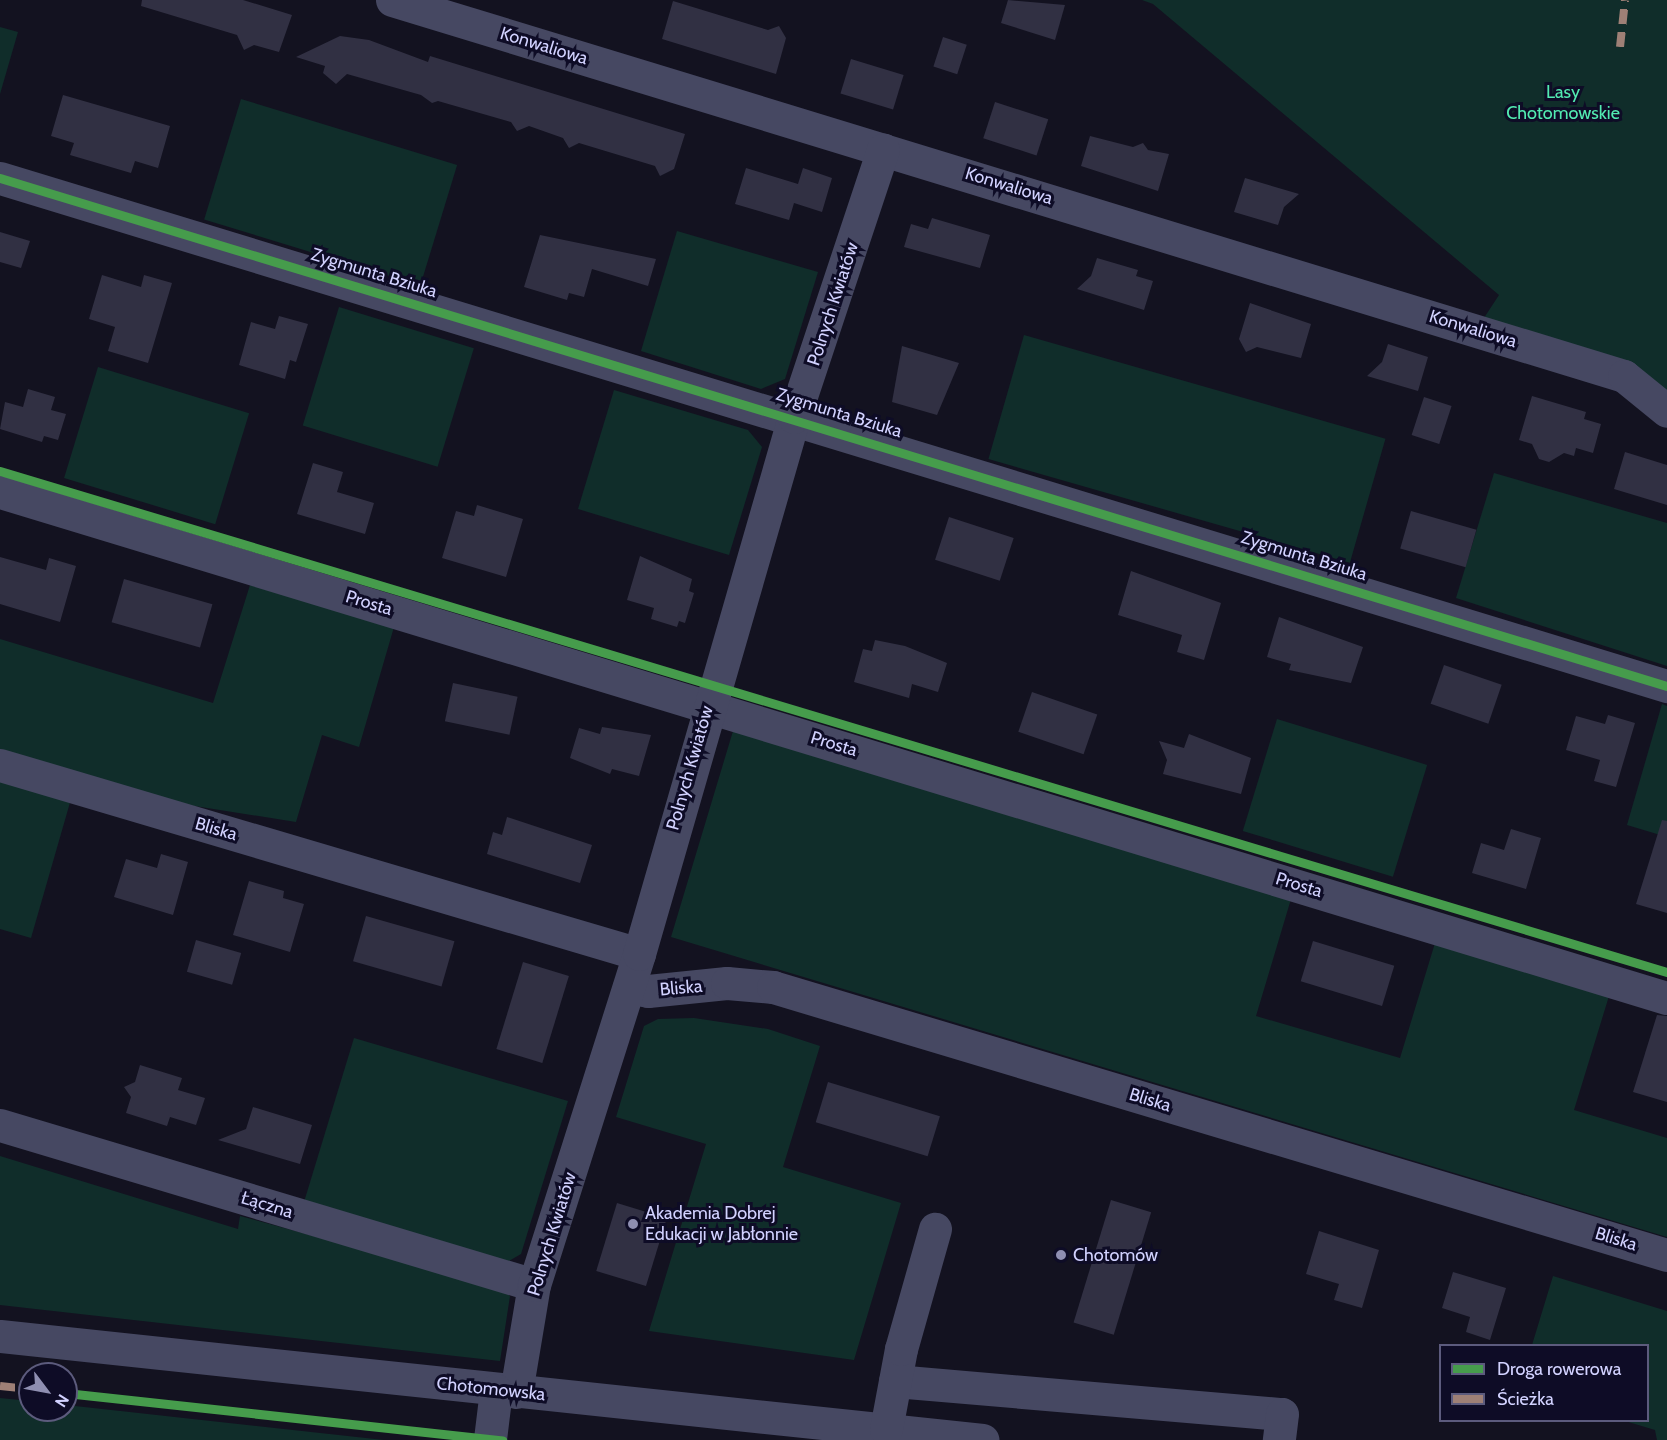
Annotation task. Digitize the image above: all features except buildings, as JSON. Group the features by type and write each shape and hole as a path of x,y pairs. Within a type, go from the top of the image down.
{"street":[{"name":"Konwaliowa","path":"392,0 1624,376 1667,411"},
{"name":"Polnych Kwiatów","path":"490,1439 506,1391 534,1285 639,954 707,706 794,417 883,149"},
{"name":"Zygmunta Bziuka","path":"0,178 794,417 1667,686"},
{"name":"Prosta","path":"0,492 1667,998"},
{"name":"Bliska","path":"0,765 639,954"},
{"name":"Bliska","path":"629,987 648,991 727,984 773,987 1667,1255"},
{"name":"Łączna","path":"0,1125 534,1285"},
{"path":"885,1429 895,1381 935,1229"},
{"name":"Chotomowska","path":"0,1336 983,1440"},
{"path":"895,1381 1282,1414 1279,1440"}],"green space":[{"name":"Lasy Chotomowskie","path":"1142,0 1667,0 1667,398 1482,321 1499,295 1153,4"},
{"path":"0,27 18,32 0,94"},
{"path":"241,99 457,165 420,286 204,219"},
{"path":"677,231 818,272 785,379 761,389 641,351"},
{"path":"339,307 474,348 438,467 303,426"},
{"path":"1024,335 1385,439 1350,563 988,459"},
{"path":"98,367 249,413 215,524 64,478"},
{"path":"614,390 748,430 762,447 729,555 578,509"},
{"path":"1494,473 1667,523 1667,666 1456,598"},
{"path":"250,585 394,627 359,747 322,735 296,822 182,804 0,756 0,639 213,703"},
{"path":"1662,704 1667,706 1667,837 1627,825"},
{"path":"1277,719 1427,765 1393,877 1243,831"},
{"path":"733,731 1291,899 1256,1016 1400,1058 1435,943 1609,996 1574,1110 1667,1138 1667,1237 671,937"},
{"path":"0,778 71,799 31,938 0,929"},
{"path":"694,1018 768,1029 820,1046 783,1167 901,1203 854,1360 649,1331 706,1144 616,1117 644,1026 658,1019"},
{"path":"354,1038 568,1101 521,1254 507,1262 304,1202"},
{"path":"0,1156 238,1229 240,1216 500,1287 510,1296 500,1361 0,1305"},
{"path":"1553,1276 1667,1311 1667,1440 1657,1440 1655,1430 1628,1422 1649,1422 1649,1344 1532,1344"},
{"path":"0,1398 18,1400 18,1422 78,1422 78,1406 384,1440 0,1440"}],"marked path":[{"path":"1620,47 1625,0"},
{"path":"0,1386 18,1388"}],"cycle path":[{"path":"0,178 1667,686"},
{"path":"0,471 1667,972"},
{"path":"78,1394 502,1440"}],"place":[{"name":"Akademia Dobrej Edukacji w Jabłonnie","path":"633,1224"},
{"name":"Chotomów","path":"1061,1255"}]}
